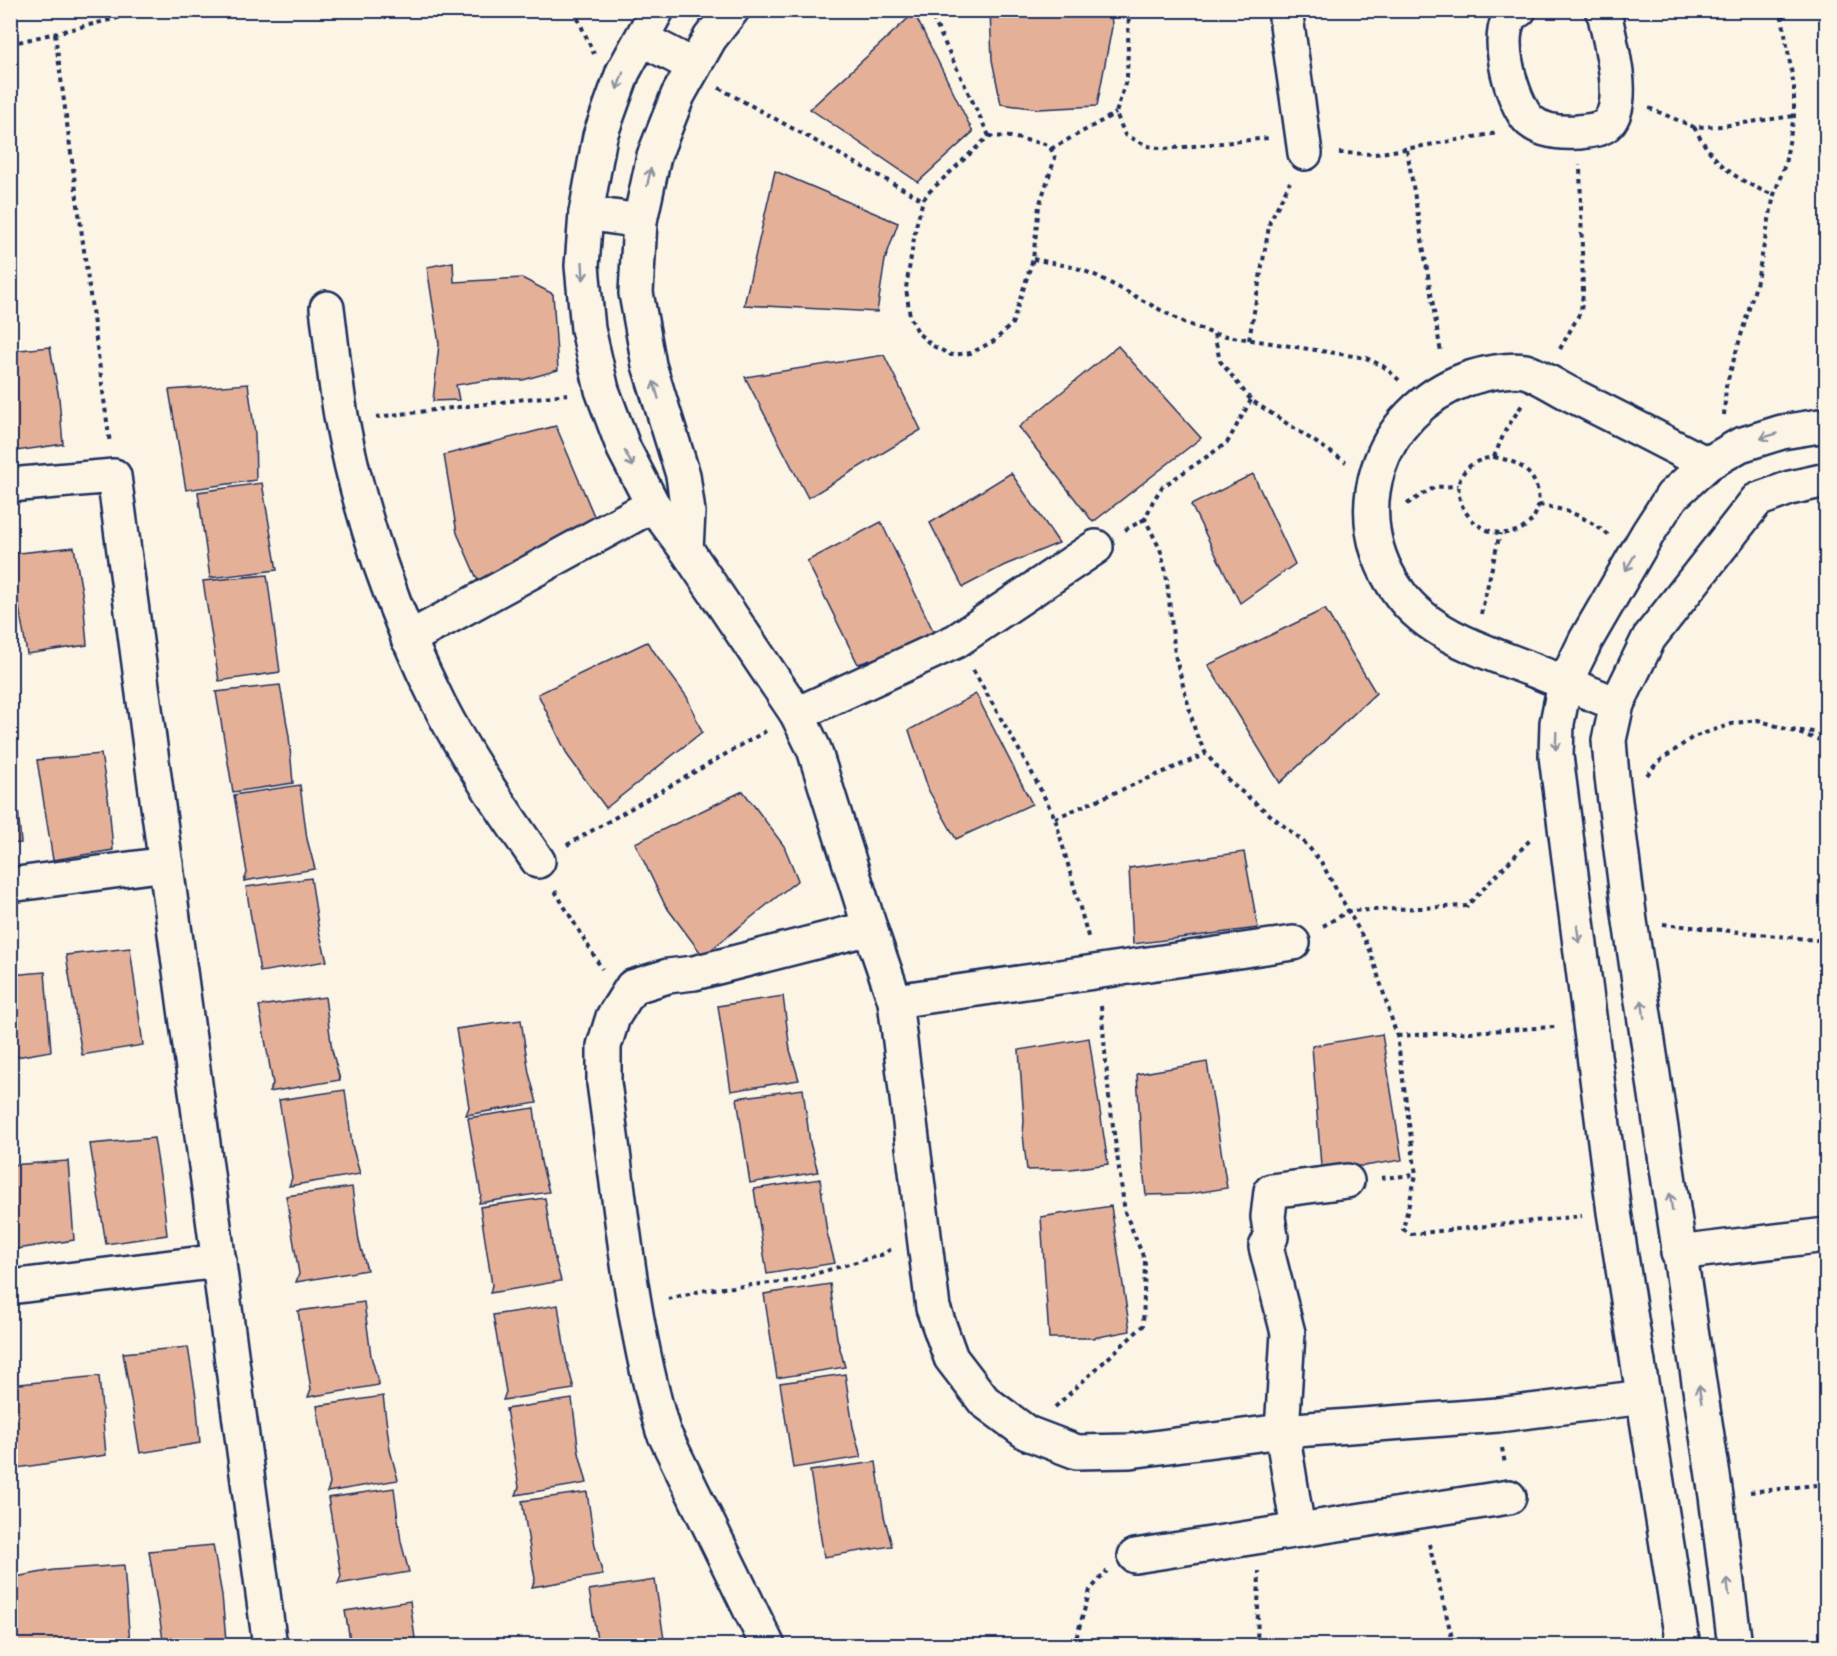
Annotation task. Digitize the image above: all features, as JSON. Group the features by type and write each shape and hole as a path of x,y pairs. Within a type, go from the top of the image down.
{"street":[{"path":"657,10 623,72 600,136 586,213 582,266 588,329 602,390 624,449 653,505 686,549 797,714 814,749 895,1001 933,1308 951,1358 984,1401 1027,1433 1077,1452 1130,1451 1282,1431 1498,1415 1644,1397"},
{"path":"686,549 688,512 683,475 649,365 636,293 640,221 654,156 678,95 710,38 732,10"},
{"path":"1286,10 1304,144"},
{"path":"1520,10 1514,12 1506,24 1504,39 1506,58 1518,105 1532,123 1540,128 1563,132 1579,132 1603,127 1609,122 1616,108 1618,95 1613,59 1602,10"},
{"path":"642,39 692,69"},
{"path":"586,213 640,221"},
{"path":"327,308 342,421 369,532 408,639 439,705 475,769 538,861"},
{"path":"1617,705 1473,647 1429,623 1400,595 1380,560 1372,520 1375,480 1389,442 1413,410 1446,386 1484,373 1525,371 1716,459"},
{"path":"1683,1646 1614,1212 1556,756 1557,723 1565,683 1586,640 1672,496 1716,459 1740,445 1782,432 1826,428"},
{"path":"10,485 114,476 270,1646"},
{"path":"1735,1646 1716,1496 1630,921 1610,740 1617,705 1649,638 1757,500 1790,488 1827,480"},
{"path":"408,639 653,505"},
{"path":"797,714 956,641 1096,547"},
{"path":"10,885 166,864"},
{"path":"768,1646 663,1431 655,1405 635,1306 604,1083 604,1046 613,1017 632,987 668,976 694,973 870,928"},
{"path":"895,1001 1293,943"},
{"path":"1298,1530 1282,1431 1288,1333 1266,1247 1271,1237 1268,1217 1271,1191 1347,1181"},
{"path":"1678,1253 1827,1235"},
{"path":"10,1287 219,1261"},
{"path":"1135,1556 1509,1497"}],"path":[{"path":"10,44 151,10"},
{"path":"929,10 989,136"},
{"path":"1129,10 1127,77 1116,113 1125,135 1148,146 1165,148 1304,144 1375,154 1495,134 1503,131 1513,119 1518,105"},
{"path":"1716,459 1722,430 1726,386 1756,285 1774,195 1785,164 1794,116 1794,87 1781,10"},
{"path":"55,34 114,476"},
{"path":"692,69 923,200"},
{"path":"1618,95 1694,127 1732,125 1794,116"},
{"path":"1051,149 1116,113"},
{"path":"1694,127 1713,157 1726,169 1757,189 1774,195"},
{"path":"1494,457 1505,431 1574,327 1581,311 1583,282 1579,132"},
{"path":"989,136 1011,137 1045,144 1051,149 1055,158 1040,206 1032,259 1012,324 994,341 971,353 951,355 933,346 919,334 910,317 906,288 916,226 923,200 928,192 989,136"},
{"path":"1249,340 1270,222 1304,144"},
{"path":"1407,150 1446,386"},
{"path":"1032,259 1087,272 1183,322 1214,334 1366,358 1383,366 1402,383 1413,410"},
{"path":"1214,334 1220,361 1251,400 1375,480"},
{"path":"342,421 602,390"},
{"path":"1251,400 1227,443 1162,487 1145,519 1160,549 1166,572 1174,655 1196,734 1206,754 1232,783 1306,844 1321,862 1370,950 1397,1036 1416,1175 1403,1229 1411,1234 1614,1212"},
{"path":"1494,457 1512,461 1530,474 1537,486 1539,505 1535,516 1528,524 1518,530 1500,533 1480,526 1468,517 1459,499 1458,486 1465,470 1474,462 1494,457"},
{"path":"1372,520 1435,487 1458,486"},
{"path":"1539,505 1561,508 1594,523 1634,558"},
{"path":"1473,647 1500,533"},
{"path":"956,641 1030,769 1055,818 1098,972 1109,1097 1125,1212 1144,1261 1143,1326 1027,1433"},
{"path":"623,1003 538,861 797,714"},
{"path":"1617,819 1644,779 1658,763 1693,737 1735,723 1758,720 1827,742"},
{"path":"1781,729 1827,733"},
{"path":"1055,818 1206,754"},
{"path":"1293,943 1349,911 1467,906 1562,807"},
{"path":"1630,921 1827,940"},
{"path":"1397,1036 1590,1024"},
{"path":"635,1306 705,1290 790,1281 884,1254 923,1225"},
{"path":"1498,1415 1509,1497"},
{"path":"1716,1496 1827,1484"},
{"path":"1420,1511 1454,1646"},
{"path":"1257,1646 1259,1536"},
{"path":"1074,1646 1090,1590 1106,1571 1135,1556"}],"building":[{"path":"990,10 1111,10 1112,27 1097,106 1039,109 1001,104 992,60"},
{"path":"914,13 973,132 918,182 810,109"},
{"path":"775,171 898,223 885,260 877,312 744,305"},
{"path":"453,262 454,282 522,278 553,294 558,370 523,380 487,380 456,385 459,400 433,401 439,344 427,267"},
{"path":"1118,346 1201,438 1093,522 1019,427"},
{"path":"50,347 59,398 63,444 10,452 10,351"},
{"path":"884,355 921,430 808,498 745,377"},
{"path":"248,384 255,434 256,480 186,490 169,390"},
{"path":"556,426 597,523 478,581 457,533 444,455"},
{"path":"1011,473 1059,543 1005,565 963,587 930,523"},
{"path":"1253,474 1295,564 1240,603 1191,505"},
{"path":"262,483 277,570 210,578 198,492"},
{"path":"881,522 937,639 858,664 807,561"},
{"path":"74,547 83,598 87,645 27,654 10,554"},
{"path":"267,575 280,672 219,681 203,581"},
{"path":"1325,609 1376,693 1280,783 1208,665"},
{"path":"647,642 687,697 702,732 606,808 568,756 538,694"},
{"path":"280,685 289,736 293,783 233,792 216,692"},
{"path":"976,694 1032,804 956,839 929,791 909,730"},
{"path":"101,754 113,850 53,860 37,760"},
{"path":"10,764 14,764 21,843 10,844"},
{"path":"300,785 307,839 315,869 244,881 247,873 234,795"},
{"path":"743,791 784,846 798,880 703,956 665,905 635,843"},
{"path":"1244,852 1258,928 1133,944 1129,868"},
{"path":"311,878 319,931 327,961 260,972 246,887"},
{"path":"130,948 143,1045 82,1055 66,955"},
{"path":"45,972 51,1051 10,1058 10,975"},
{"path":"783,996 790,1050 799,1080 731,1091 718,1006"},
{"path":"325,997 332,1050 340,1080 269,1092 273,1084 259,1006"},
{"path":"521,1020 529,1073 537,1103 466,1115 469,1107 456,1029"},
{"path":"1382,1034 1402,1160 1364,1166 1321,1166 1312,1046"},
{"path":"1089,1038 1108,1164 1071,1169 1027,1170 1019,1050"},
{"path":"1207,1062 1227,1188 1189,1194 1146,1195 1137,1074"},
{"path":"803,1089 810,1143 818,1172 750,1183 737,1098"},
{"path":"345,1090 352,1145 360,1174 289,1186 292,1178 279,1100"},
{"path":"534,1108 541,1162 549,1192 479,1203 481,1195 468,1118"},
{"path":"154,1138 167,1235 106,1244 90,1144"},
{"path":"68,1161 74,1240 10,1250 10,1165"},
{"path":"820,1179 827,1233 835,1263 767,1274 754,1189"},
{"path":"352,1187 359,1241 367,1270 296,1282 299,1274 286,1196"},
{"path":"545,1198 553,1251 561,1281 490,1293 492,1285 480,1207"},
{"path":"1111,1206 1130,1331 1093,1338 1049,1338 1041,1217"},
{"path":"830,1284 837,1338 845,1367 777,1378 764,1294"},
{"path":"364,1302 371,1356 379,1385 308,1397 311,1389 298,1311"},
{"path":"558,1305 566,1359 574,1389 503,1400 506,1392 493,1315"},
{"path":"188,1347 200,1443 140,1453 123,1353"},
{"path":"845,1374 853,1427 861,1457 793,1468 780,1383"},
{"path":"99,1376 106,1455 10,1469 10,1385"},
{"path":"383,1396 390,1450 398,1480 327,1492 330,1484 317,1406"},
{"path":"572,1399 579,1453 587,1483 516,1495 519,1487 506,1409"},
{"path":"876,1462 884,1516 892,1546 824,1557 810,1471"},
{"path":"394,1488 401,1542 409,1572 338,1584 341,1576 328,1498"},
{"path":"587,1492 595,1546 603,1575 532,1587 535,1579 522,1501"},
{"path":"213,1545 222,1595 226,1641 200,1646 164,1646 149,1551"},
{"path":"124,1565 130,1644 10,1646 10,1578 54,1570"},
{"path":"655,1580 665,1646 598,1646 589,1590"},
{"path":"410,1601 416,1646 351,1646 345,1611"}]}
